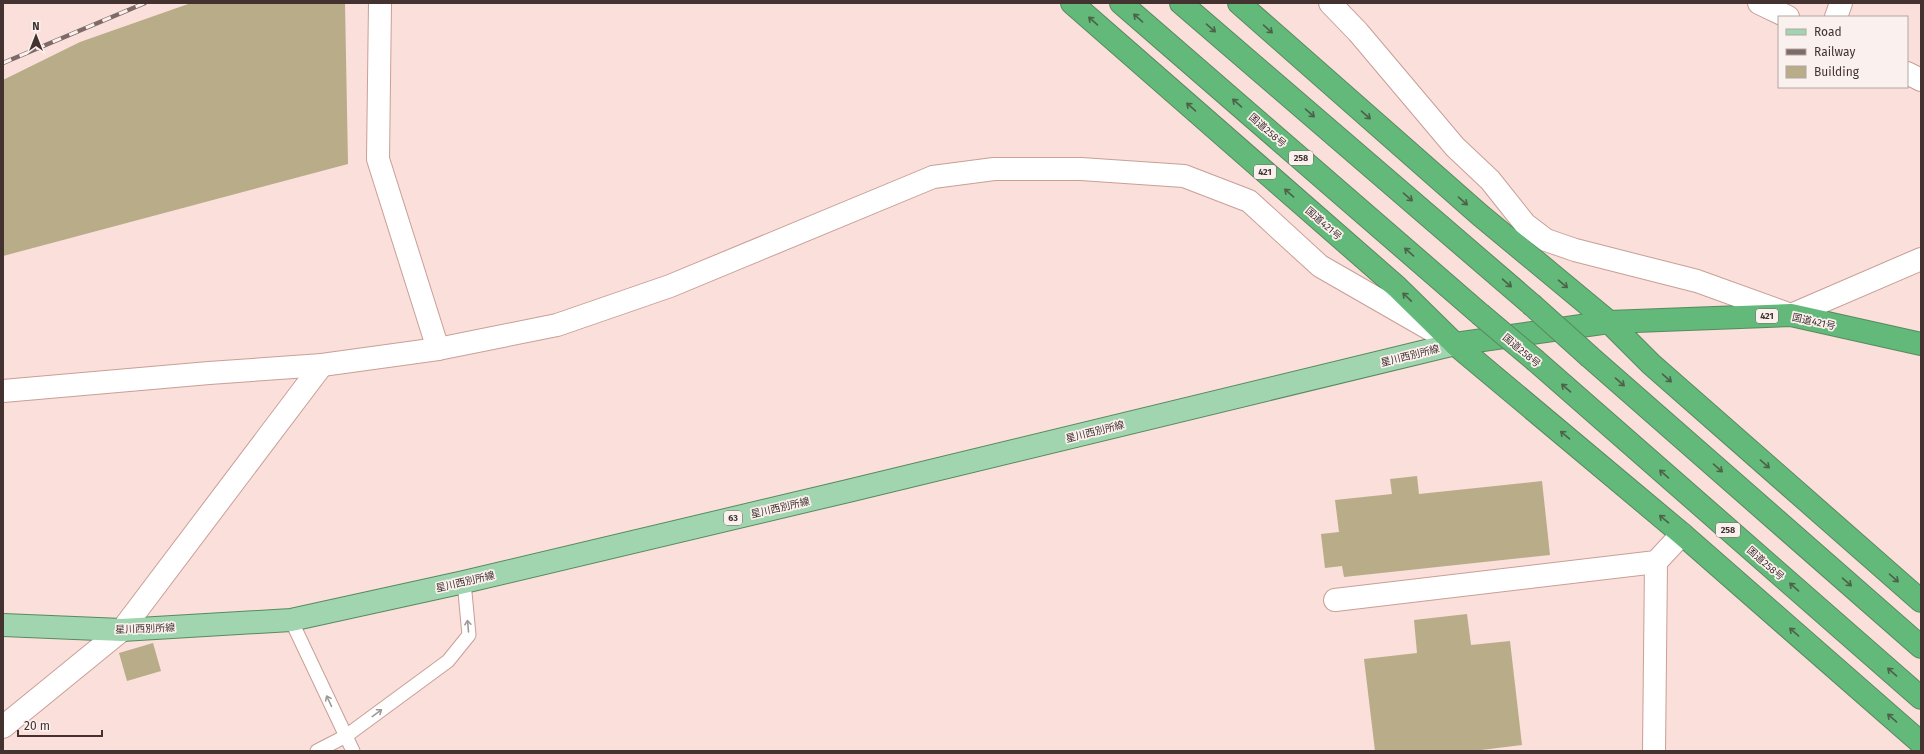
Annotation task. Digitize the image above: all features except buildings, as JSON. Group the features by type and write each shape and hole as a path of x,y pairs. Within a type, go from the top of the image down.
{"highway":[{"name":"国道421号","path":"1072,3 1397,287 1456,344 1609,322 1790,315 1921,344"},
{"name":"国道258号","path":"1121,3 1536,361 1921,698"},
{"path":"1181,3 1531,304 1921,647"},
{"path":"1239,3 1480,215 1609,322 1651,364 1921,601"},
{"path":"1456,344 1682,534 1921,743"}],"main road":[{"name":"星川西別所線","path":"3,625 122,630 291,620 464,582 1456,344"}],"street":[{"path":"380,3 378,159 438,349"},
{"path":"1330,3 1358,32 1455,148 1490,180 1526,224 1546,240 1575,250 1697,281 1790,315 1921,259"},
{"path":"1759,3 1786,16"},
{"path":"1836,16 1841,3"},
{"path":"1908,74 1921,80"},
{"path":"3,392 209,373 322,366 438,349 557,325 670,286 933,177 994,169 1081,169 1184,176 1249,201 1320,266 1456,344"},
{"path":"3,727 122,630 322,366"},
{"path":"1335,600 1656,562 1682,534"},
{"path":"1654,751 1656,562"}],"lane":[{"path":"316,751 346,736 448,661 469,634 464,582"},
{"path":"291,620 353,751"}],"railway":[{"path":"3,63 145,3"}]}
